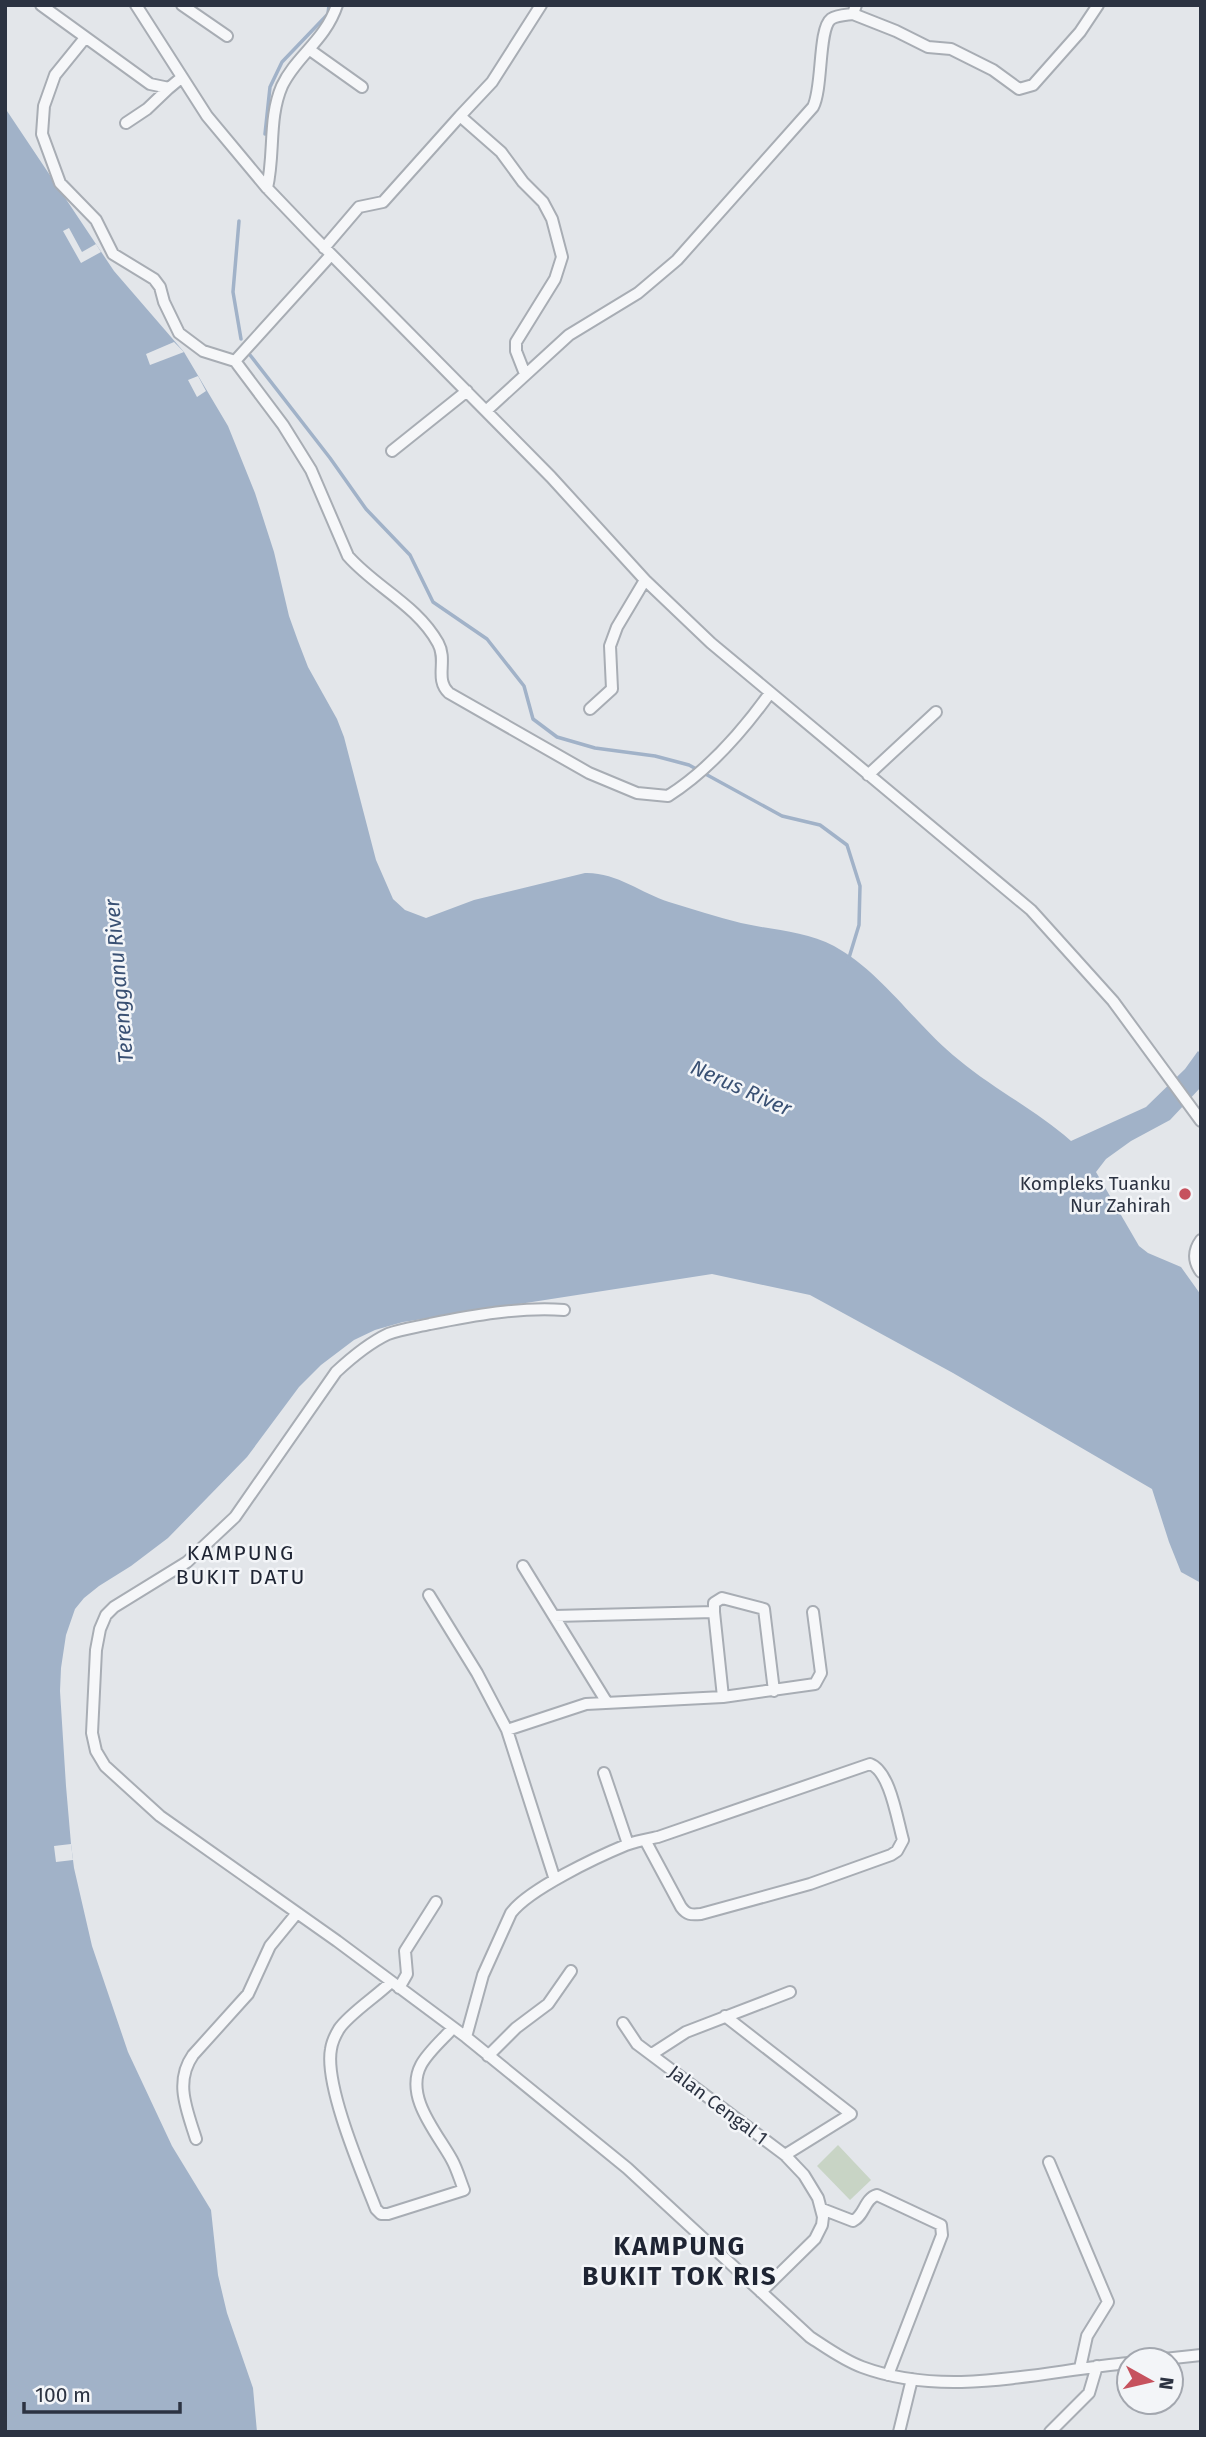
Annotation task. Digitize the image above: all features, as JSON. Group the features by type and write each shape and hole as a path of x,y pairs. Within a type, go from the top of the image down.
{"street":[{"path":"41,5 139,79 169,88"},
{"path":"136,5 207,116 267,188 551,477 645,580 711,643 1031,910 1113,1001 1201,1122"},
{"path":"183,5 227,36"},
{"path":"267,188 272,160 275,105 286,79 327,29 337,5"},
{"path":"235,361 328,251 359,207 383,202 492,82 541,5"},
{"path":"486,411 569,335 638,293 677,260 813,107 819,91 822,48 828,23 835,17 855,10 922,45 951,49 993,70 1014,86 1025,89 1033,85 1080,32 1098,5"},
{"path":"85,38 55,75 44,106 42,134 60,183 96,220 113,254 154,279 179,333 203,351 235,361 283,425 311,470 348,556 424,623 438,643 443,656 440,679 442,687 589,773 634,792 668,796 708,766 752,718 770,693"},
{"path":"310,50 362,87"},
{"path":"126,124 181,78"},
{"path":"460,116 501,152 543,202 552,219 562,257 555,279 516,342 516,351 525,374"},
{"path":"392,451 467,391"},
{"path":"590,709 612,689 610,646 617,627 645,580"},
{"path":"868,775 936,712"},
{"path":"1201,1240 1196,1248 1195,1258 1201,1272"},
{"path":"564,1310 489,1314 403,1330 388,1335 352,1357 336,1372 234,1517 187,1562 114,1607 106,1615 96,1650 92,1733 96,1751 105,1766 122,1784 160,1816 466,2037 626,2168 810,2337 841,2357 888,2375 962,2383 1115,2364"},
{"path":"523,1566 606,1701"},
{"path":"429,1595 477,1673 506,1730 555,1880"},
{"path":"723,1697 715,1612 715,1604 722,1598 764,1609 774,1690"},
{"path":"554,1616 715,1612"},
{"path":"506,1730 568,1708 606,1701 723,1697 816,1684 821,1673 813,1612"},
{"path":"466,2037 483,1975 511,1913 525,1897 628,1844 870,1764 879,1767 885,1777 903,1840 902,1845 891,1855 833,1876 691,1915 685,1913 681,1907 645,1840"},
{"path":"604,1773 628,1844"},
{"path":"436,1902 405,1951 407,1974 346,2020 333,2040 330,2056 333,2082 345,2127 376,2209 381,2214 464,2190 454,2162 422,2108 416,2083 419,2068 425,2059 453,2028"},
{"path":"196,2139 182,2087 186,2067 193,2055 214,2035 248,1994 270,1947 297,1913"},
{"path":"488,2056 516,2028 548,2004 571,1971"},
{"path":"652,2054 673,2038 790,1992"},
{"path":"725,2016 851,2115 785,2155"},
{"name":"Jalan Cengal 1","path":"624,2023 635,2042 785,2155 811,2183 822,2209"},
{"path":"1049,2162 1108,2302 1087,2336 1080,2368"},
{"path":"761,2292 815,2239 822,2225 822,2209 853,2221 859,2218 870,2198 877,2195 941,2225 942,2235 888,2375"},
{"path":"1050,2432 1089,2393 1097,2366"},
{"path":"899,2432 912,2379"}],"green space":[{"path":"838,2145 871,2180 850,2200 817,2166"}],"water":[{"path":"5,108 114,271 184,352 228,426 255,493 298,641 308,667 344,737 376,860 393,899 405,910 426,918 474,900 585,873 618,879 669,902 714,916 812,937 852,957 959,1060 1071,1141 1146,1107 1185,1069 1198,1051 1201,1054 1201,1087 1170,1120 1131,1141 1106,1159 1096,1172 1139,1246 1148,1253 1181,1267 1201,1295 1201,1583 1181,1572 1152,1489 953,1373 810,1295 712,1274 403,1322 375,1330 354,1340 321,1365 299,1387 247,1457 168,1538 99,1586 75,1609 66,1635 60,1691 74,1868 92,1946 128,2052 172,2146 211,2210 218,2275 227,2313 253,2388 257,2432 5,2432"}],"pier":[{"path":"69,228 82,252 96,244 101,252 81,263 63,231"},
{"path":"174,342 184,352 150,365 146,354"},
{"path":"198,376 206,391 197,397 188,380"},
{"path":"71,1844 73,1860 56,1862 54,1846"}],"waterway":[{"path":"265,134 270,87 282,62 328,14 329,5"},
{"path":"239,221 233,292 241,339"},
{"path":"250,355 366,509 410,555 433,602 487,639 524,686 533,719 557,737 595,748 655,756 689,765 782,816 820,825 847,845 860,886 859,925 848,961"}],"place":[{"name":"Kompleks Tuanku Nur Zahirah","path":"1185,1194"}],"district":[{"name":"KAMPUNG BUKIT DATU","path":"241,1565"},
{"name":"KAMPUNG BUKIT TOK RIS","path":"680,2261"}],"water label":[{"name":"Terengganu River","path":"119,981"},
{"name":"Nerus River","path":"741,1088"}]}
